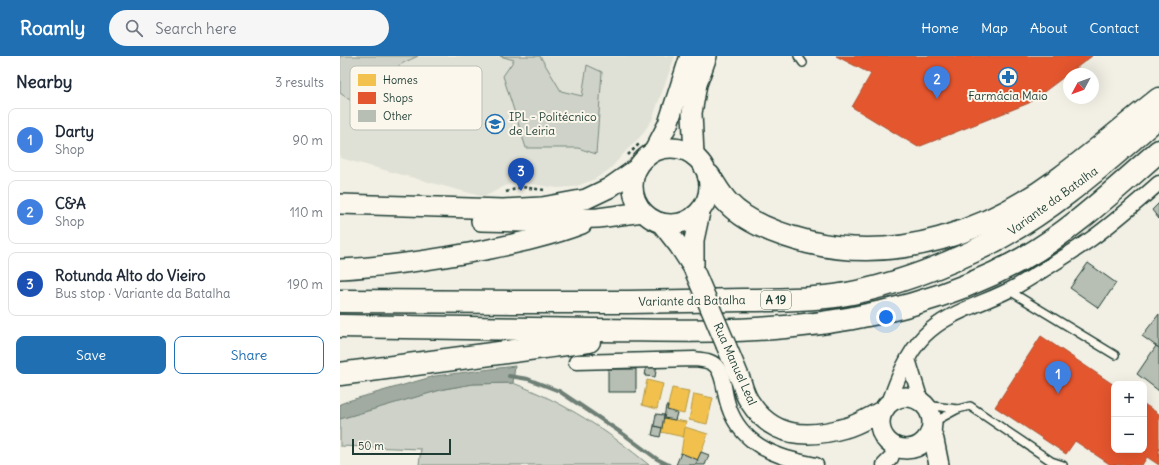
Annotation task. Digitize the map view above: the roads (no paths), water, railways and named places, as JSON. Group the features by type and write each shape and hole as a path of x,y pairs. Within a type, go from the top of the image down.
{"highway":[{"path":"709,176 722,196 738,212 760,226 782,235 817,244 852,250 872,250 911,246 949,237 996,218 1018,205 1059,179 1159,99"},
{"name":"Variante da Batalha","path":"340,301 570,302 776,300 835,296 864,290 894,282 953,261 1012,231 1039,214 1086,179 1159,116"},
{"name":"A 19","path":"340,326 705,331 785,327 837,321 884,312 936,297 1020,260 1040,248 1092,210 1159,151"},
{"path":"340,374 585,342 630,331"}],"main road":[{"path":"340,204 503,209 542,207 586,199 609,188 631,164 646,156 647,147 668,124 690,56"},
{"path":"694,155 692,113 697,84 707,56"},
{"path":"631,164 633,192 636,202 643,212 654,221 668,224 682,223 700,212 707,201 710,189 709,176 703,164 694,155 685,150 674,147 647,147"},
{"path":"340,217 508,222 598,218 643,212"},
{"name":"Rua Manuel Leal","path":"700,212 686,243 694,270 748,400 764,419 774,427 787,433 799,435 813,434 846,428 896,399 904,397 913,398 923,403"},
{"path":"340,269 409,263 467,253 552,234 598,218"},
{"path":"661,223 686,243"},
{"path":"923,403 929,410 931,428 939,465"},
{"path":"886,406 881,418 880,426 897,443 930,465"},
{"name":"Rua Manuel Leal","path":"846,428 897,443"},
{"path":"897,443 923,442 931,428"}],"street":[{"path":"886,406 908,359 924,336 938,324 1008,290 1053,264 1092,238 1159,183"},
{"path":"576,362 694,359 710,362 719,370 731,413 738,424 753,441 769,452 779,456 816,465"},
{"path":"908,359 923,403"},
{"path":"884,465 891,458 897,443"}],"lane":[{"path":"798,56 803,63"},
{"path":"1008,290 1114,355"},
{"path":"923,403 958,409"},
{"path":"931,428 958,409 970,406 1051,462 1063,465"}],"waterway":[{"path":"509,376 528,379 559,391 626,436 657,459 669,465"}],"place":[{"name":"Farmácia Maio","path":"1008,77"},
{"name":"C&A","path":"937,99"},
{"name":"IPL - Politécnico de Leiria","path":"495,124"},
{"name":"Rotunda Alto do Vieiro","path":"521,191"},
{"name":"Darty","path":"1058,394"}]}
